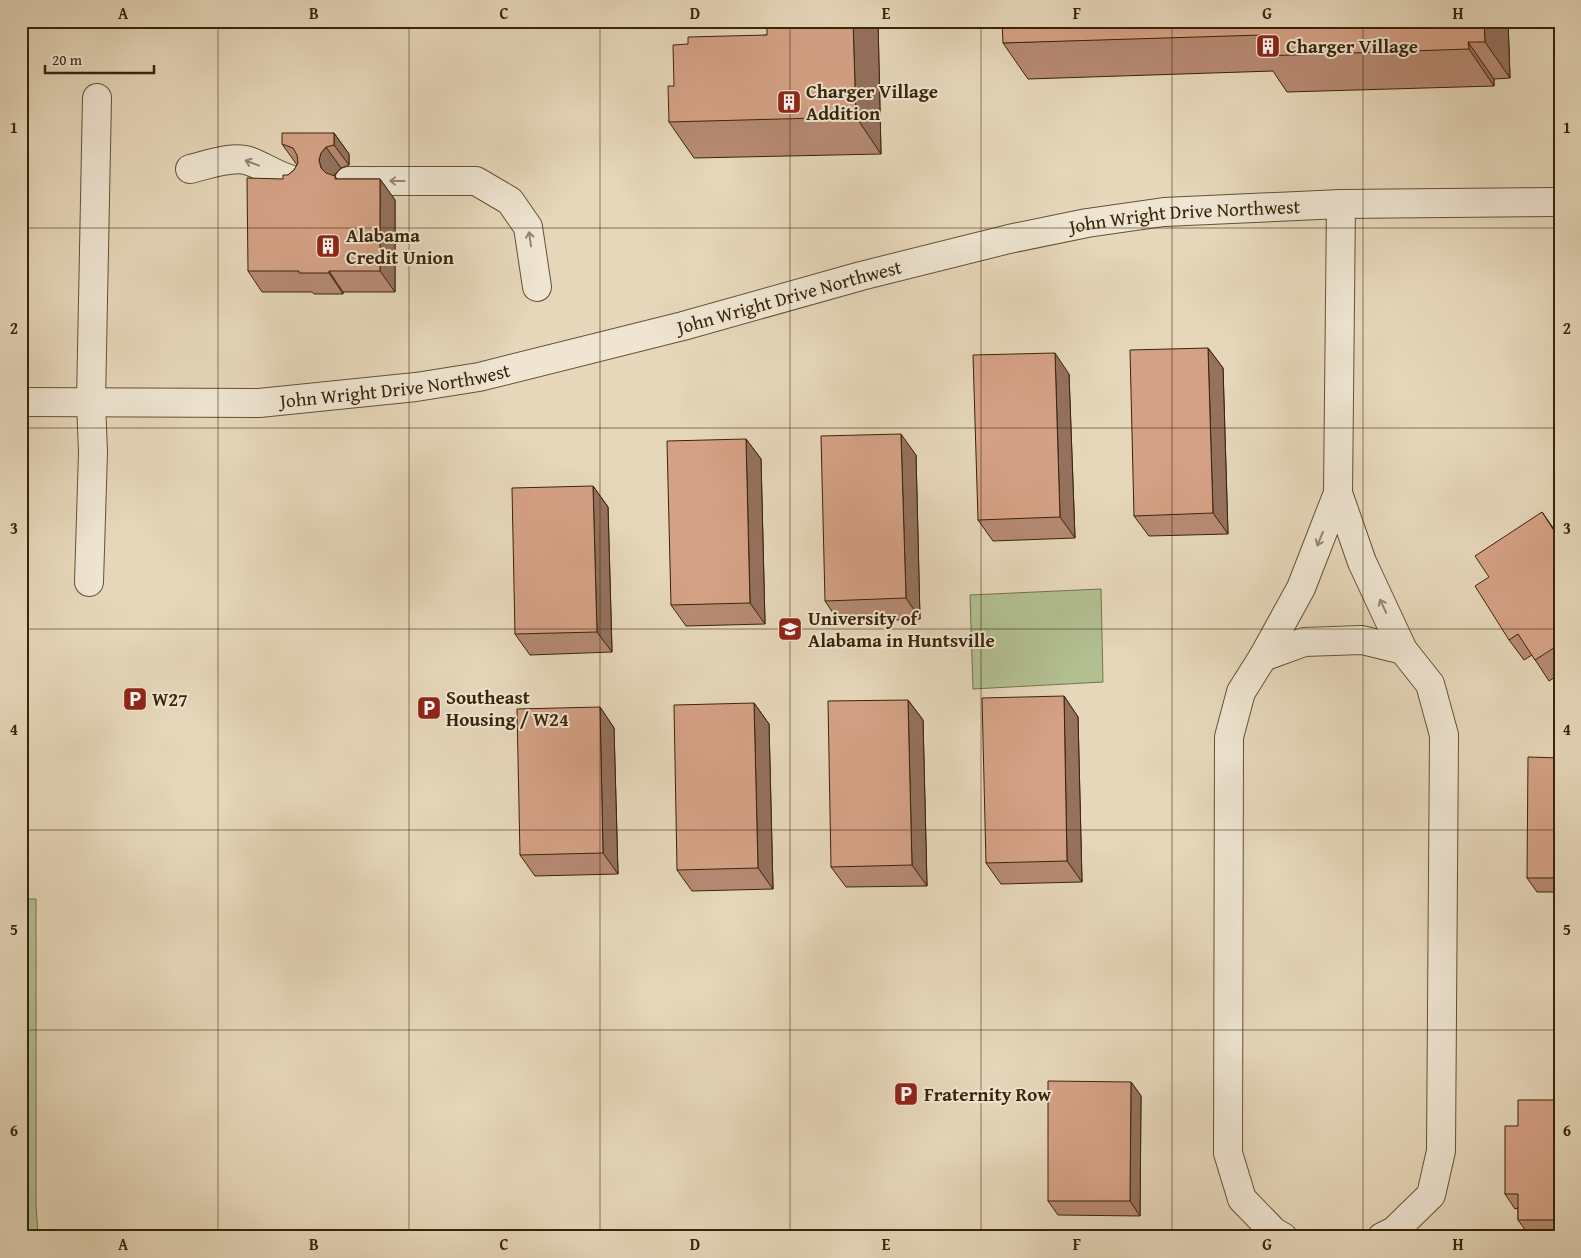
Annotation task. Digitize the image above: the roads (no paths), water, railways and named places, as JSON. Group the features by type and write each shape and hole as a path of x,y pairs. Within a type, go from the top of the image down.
{"street":[{"path":"89,582 93,452 91,402 97,98"},
{"path":"190,169 224,160 247,160 286,179 297,181"},
{"path":"349,181 476,181 510,201 528,227 537,287"},
{"name":"John Wright Drive Northwest","path":"21,402 259,403 416,387 480,378 1009,239 1087,223 1164,212 1341,204 1560,202"},
{"path":"1341,204 1338,494 1362,562 1403,650 1430,684 1444,735 1441,1151 1431,1195 1394,1231 1382,1237"},
{"path":"1283,1237 1274,1232 1242,1199 1228,1152 1229,737 1241,692 1263,658 1301,588 1338,494"},
{"path":"1263,658 1304,642 1362,640 1403,650"}],"place":[{"name":"Charger Village","path":"1268,46"},
{"name":"Charger Village Addition","path":"789,102"},
{"name":"Alabama Credit Union","path":"328,246"},
{"name":"University of Alabama in Huntsville","path":"790,629"},
{"name":"W27","path":"135,699"},
{"name":"Southeast Housing / W24","path":"429,708"},
{"name":"Fraternity Row","path":"906,1094"}]}
